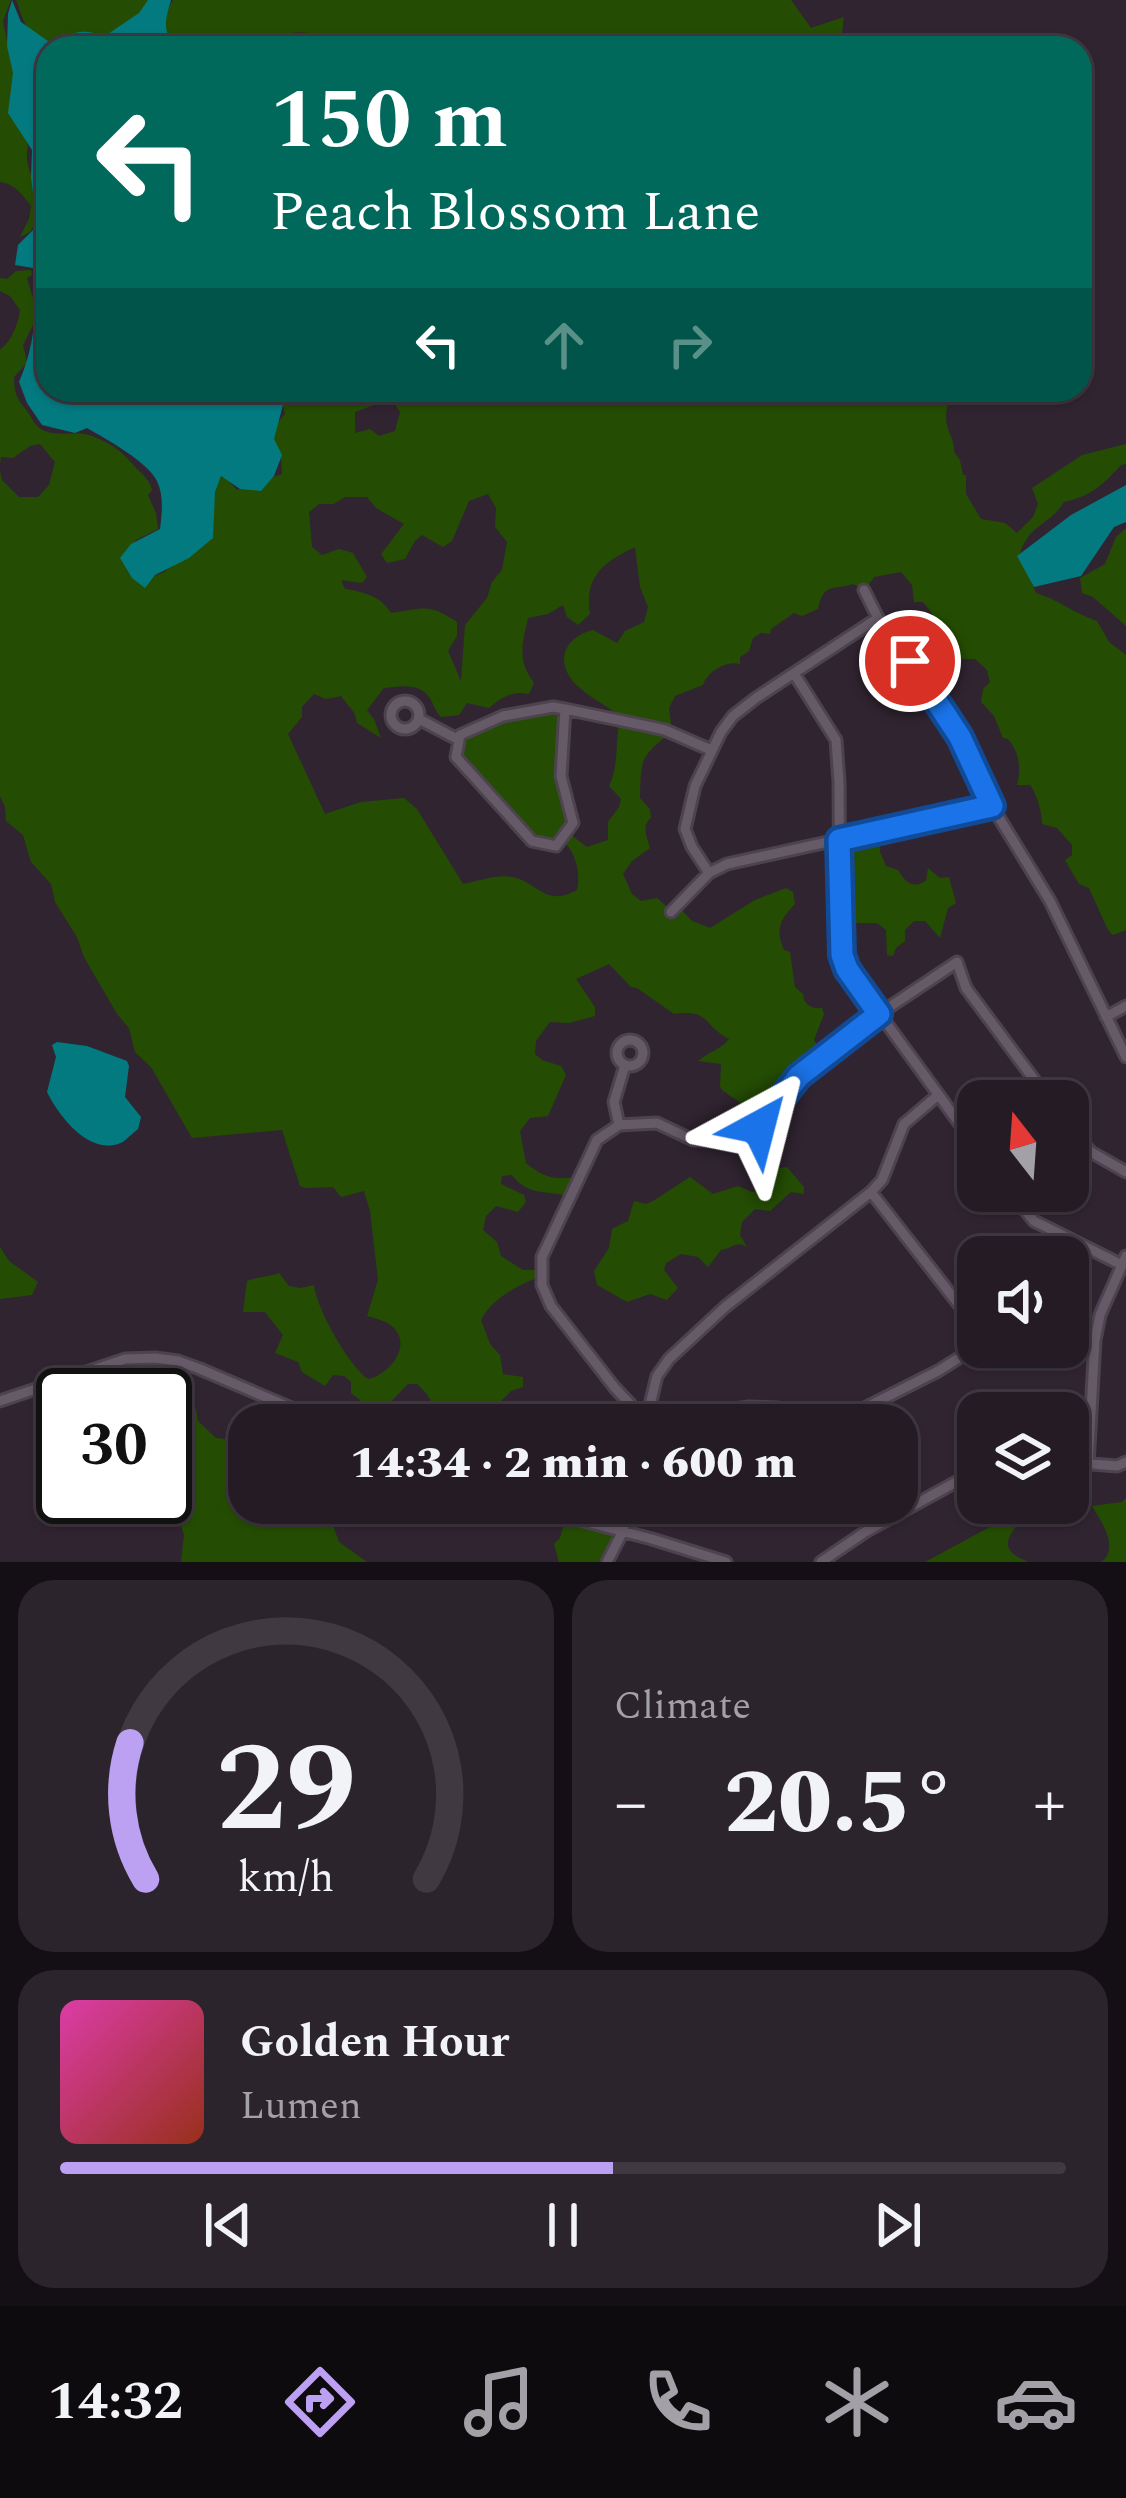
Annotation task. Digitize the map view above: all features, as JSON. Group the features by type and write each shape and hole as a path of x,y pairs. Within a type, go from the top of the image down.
{"street":[{"path":"864,590 960,737 992,806 1050,901 1126,1057"},
{"path":"709,873 685,829 695,786 733,716 878,618"},
{"path":"795,675 836,740 842,955 847,969 957,1122"},
{"path":"565,710 561,776 573,823 556,846 532,841 456,757 460,735 502,716 554,707 664,730 711,750"},
{"path":"419,719 459,740"},
{"path":"671,912 709,873 727,864 992,806"},
{"path":"630,1404 584,1351 551,1306 542,1285 542,1257 597,1140 619,1126 657,1123 693,1140 728,1141 759,1127 799,1076 957,962 966,988 1034,1080"},
{"path":"1106,1017 1126,1006"},
{"path":"619,1126 614,1102 625,1065"},
{"path":"650,1404 657,1376 669,1359 725,1307 871,1192 882,1180 904,1124 937,1096"},
{"path":"1089,1150 1126,1172"},
{"path":"871,1192 957,1302"},
{"path":"1026,1212 1034,1221 1124,1261 1100,1315 1095,1340 1089,1447"},
{"path":"1089,1339 1095,1340"},
{"path":"0,1401 125,1359 155,1358 178,1361 282,1404"},
{"path":"875,1404 957,1359"},
{"path":"1089,1465 1126,1462"},
{"path":"821,1562 957,1482"},
{"path":"596,1524 726,1562"},
{"path":"612,1559 624,1524"}],"green space":[{"path":"0,0 11,0 3,21 36,206 36,223 20,237 31,206 14,187 0,182"},
{"path":"16,0 150,0 134,18 106,36 36,37"},
{"path":"173,0 791,0 811,28 844,17 842,36 310,36 298,32 286,36 166,36 159,30"},
{"path":"31,270 27,278 36,319 23,345 27,363 14,377 17,395 36,424 43,430 86,434 105,442 148,480 158,529 136,540 128,551 144,580 164,572 213,536 206,517 220,477 237,490 282,474 281,458 269,433 285,414 282,402 382,402 355,412 355,433 370,429 379,436 395,431 400,412 390,402 948,402 946,422 966,475 966,494 981,519 1005,523 1017,533 1038,504 1032,488 1082,455 1126,444 1126,464 1089,493 1064,502 1028,537 1020,554 1036,593 1097,621 1109,642 1126,655 1126,930 1113,935 1108,930 1089,888 1079,884 1065,860 1072,855 1072,845 1057,828 1042,824 1030,785 1017,785 1015,750 981,702 990,682 987,670 975,659 963,659 948,672 953,659 942,642 935,640 922,647 936,630 937,621 923,602 914,602 912,585 901,572 874,577 865,590 853,584 830,589 818,609 802,616 794,613 770,634 753,638 740,664 718,668 703,685 675,696 669,708 672,731 648,753 642,766 640,798 650,809 645,828 650,848 623,874 632,894 641,901 657,898 666,906 678,906 692,921 710,928 755,900 786,888 793,892 795,904 783,920 780,936 784,950 790,952 795,987 809,1005 822,1008 814,1040 825,1056 792,1084 763,1119 722,1090 721,1064 698,1061 729,1039 705,1019 674,1014 631,987 609,964 576,979 595,1007 595,1016 550,1022 536,1041 535,1054 561,1066 566,1075 548,1116 530,1118 520,1131 526,1163 550,1177 577,1177 568,1196 530,1189 512,1175 502,1176 501,1184 524,1195 526,1202 518,1212 496,1206 486,1216 483,1230 497,1242 501,1256 523,1270 541,1270 540,1277 499,1299 481,1320 500,1355 503,1374 523,1377 523,1387 498,1404 432,1404 417,1384 408,1384 389,1404 365,1404 351,1393 351,1382 344,1376 333,1375 325,1386 302,1372 298,1362 275,1353 283,1335 265,1312 243,1312 247,1281 279,1273 289,1286 314,1285 334,1335 360,1372 368,1379 390,1366 399,1351 399,1335 388,1324 367,1316 378,1280 364,1191 341,1197 333,1187 300,1186 282,1130 192,1138 151,1067 135,1052 129,1028 84,957 55,902 51,884 31,862 23,835 6,821 0,796 0,471 2,480 19,497 38,497 49,485 55,462 40,444 13,458 1,457 0,464 0,350 14,332 20,310 0,291 0,278","holes":["488,494 496,508 495,527 507,542 502,570 465,625 461,681 448,651 457,636 457,622 432,609 391,613 371,596 345,589 341,580 362,583 367,577 353,553 339,549 322,555 312,547 309,512 345,497 367,497 404,524 381,554 387,563 405,559 422,535 443,547 452,541 469,501","635,547 648,607 644,622 625,631 617,643 593,630 582,634 565,654 572,680 621,717 609,786 621,799 608,822 608,840 587,847 567,832 572,809 561,777 567,713 509,717 480,727 460,742 462,763 526,832 539,841 561,841 570,850 578,870 577,890 549,895 506,876 463,884 417,809 404,798 361,802 325,814 288,734 314,694 326,699 341,696 357,723 381,738 367,710 384,688 422,690 441,717 459,715 467,703 489,708 507,696 529,694 534,683 522,652 528,618 563,605 567,617 578,625 590,614 593,580 606,565"]},
{"path":"1126,528 1126,626 1082,593 1080,578 1105,564 1116,537"},
{"path":"881,832 880,852 886,866 913,884 926,881 928,868 940,878 949,877 956,903 948,908 940,938 925,921 914,921 893,956 887,955 886,930 877,923 840,923 839,839"},
{"path":"787,1167 804,1187 804,1194 791,1192 770,1211 755,1209 742,1222 740,1235 747,1247 721,1250 708,1267 698,1257 681,1254 666,1263 664,1270 678,1288 667,1300 650,1294 627,1302 597,1285 594,1271 609,1248 612,1229 628,1221 634,1201 653,1201 690,1177 713,1194 738,1186 762,1192 779,1168"},
{"path":"0,1247 9,1261 38,1282 32,1295 0,1299"},
{"path":"157,1358 156,1368 104,1368"},
{"path":"192,1409 196,1409 198,1421 216,1438 228,1439 228,1524 333,1524 339,1542 367,1562 181,1562 180,1524 192,1524"},
{"path":"1126,1498 1126,1562 1101,1562 1109,1543 1092,1506"},
{"path":"564,1524 621,1529 607,1562 559,1562 554,1544"},
{"path":"995,1524 1018,1524 1008,1546 1028,1562 925,1562"}],"water":[{"path":"12,0 21,22 41,36 36,36 36,218 32,150 8,113 13,73 7,46"},
{"path":"148,0 171,0 169,36 105,36 139,13"},
{"path":"78,32 105,36 70,36"},
{"path":"36,227 36,402 284,402 274,439 282,455 274,476 261,491 240,489 221,476 215,492 213,538 189,558 155,575 145,588 120,558 131,544 160,529 162,499 157,481 136,459 87,428 75,433 42,425 27,403 19,382 32,340 35,297 33,268 15,265 18,245"},
{"path":"1126,485 1126,522 1114,527 1081,576 1034,587 1017,556 1071,515"},
{"path":"52,1045 87,1046 127,1061 125,1097 141,1117 138,1129 123,1142 111,1145 88,1140 52,1102 47,1092 56,1057"}],"route":[{"path":"759,1127 799,1076 879,1014 842,955 839,840 992,806 960,737 910,661"}]}
